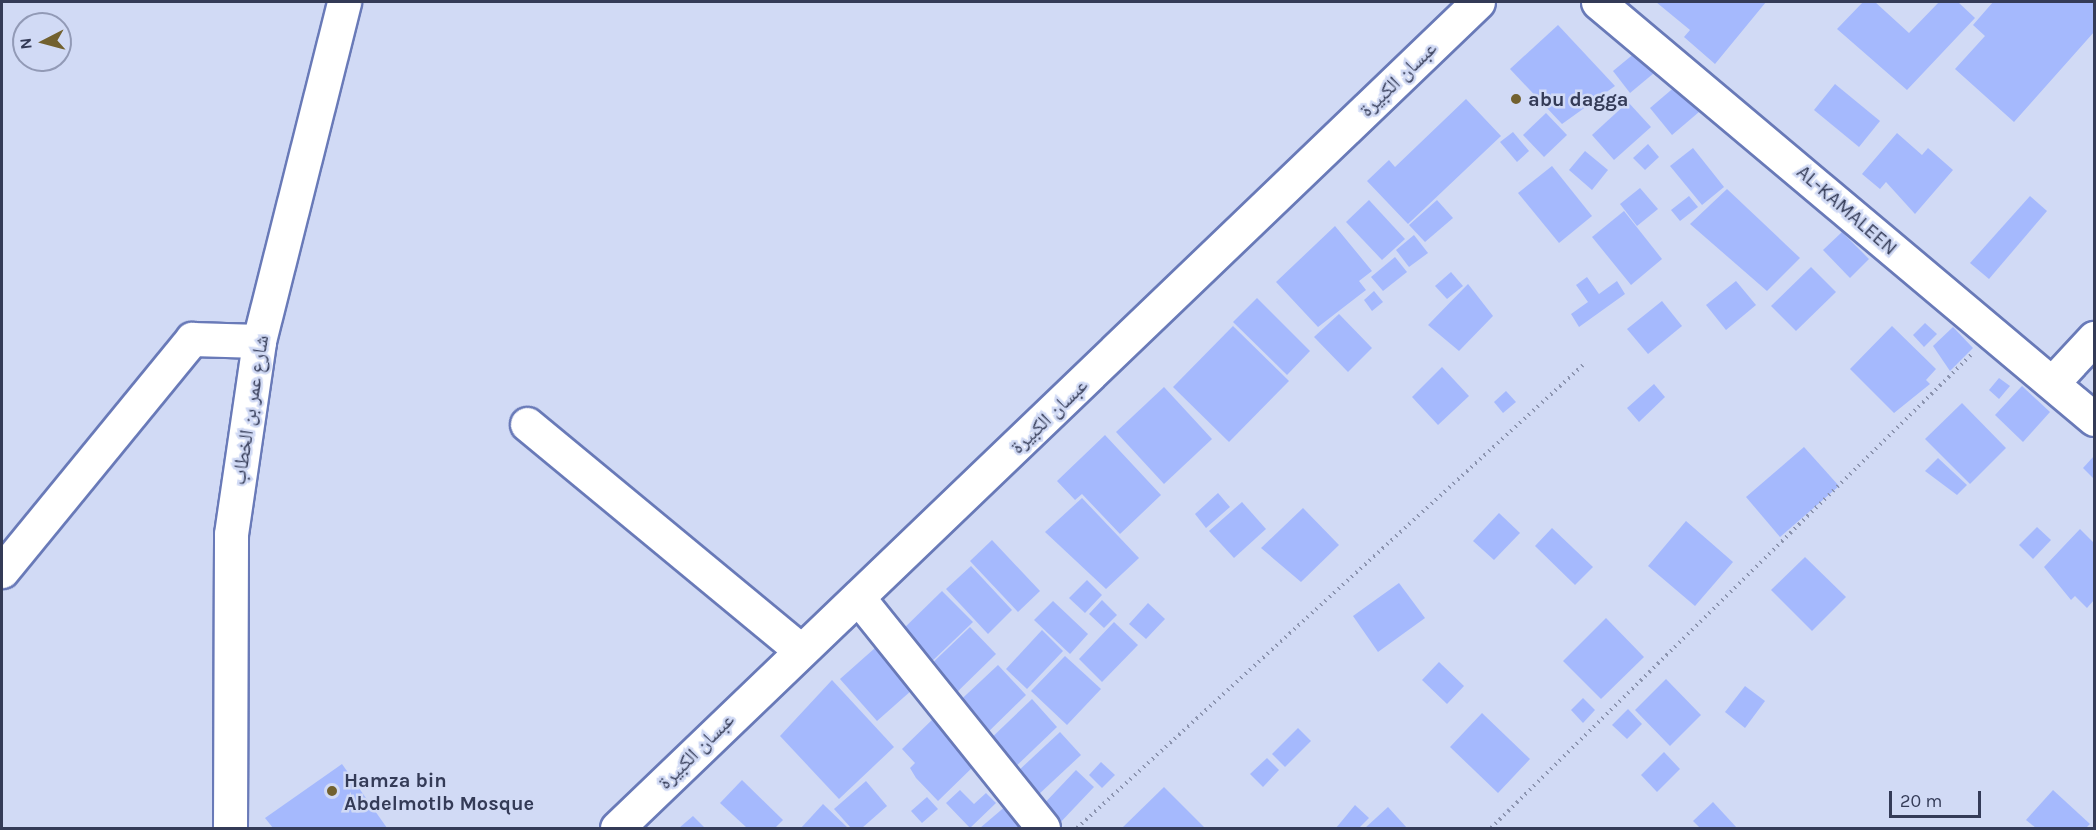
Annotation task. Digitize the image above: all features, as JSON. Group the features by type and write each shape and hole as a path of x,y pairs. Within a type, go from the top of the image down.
{"street":[{"name":"شارع عمر بن الخطاب","path":"230,828 231,534 259,341 344,2"},
{"name":"عبسان الكبيرة","path":"617,828 799,649 861,600 1478,2"},
{"name":"AL-KAMALEEN","path":"1598,2 1732,110 1990,335 2054,381 2094,419"},
{"path":"2054,381 2094,338"},
{"path":"2,572 192,339 259,341"},
{"path":"527,423 799,649"},
{"path":"861,600 1043,828"}],"path":[{"path":"1491,828 1990,335"},
{"path":"1077,828 1584,364"}],"building":[{"path":"1656,2 1766,2 1715,64 1684,37 1690,30"},
{"path":"1863,2 1875,2 1909,33 1939,2 1958,2 1975,18 1907,90 1837,29"},
{"path":"1993,2 2094,2 2094,32 2014,122 1955,69 1985,36 1973,25"},
{"path":"1558,25 1615,86 1562,124 1510,69"},
{"path":"1636,52 1654,73 1630,93 1613,71"},
{"path":"1835,84 1880,121 1859,147 1814,110"},
{"path":"1677,85 1699,112 1672,135 1650,108"},
{"path":"1466,99 1501,136 1408,224 1367,181 1389,160 1395,167"},
{"path":"1628,102 1651,127 1614,160 1592,135"},
{"path":"1546,113 1567,135 1544,157 1523,135"},
{"path":"1513,132 1529,151 1517,162 1500,142"},
{"path":"1897,133 1922,155 1928,148 1953,170 1915,214 1886,182 1880,189 1862,174"},
{"path":"1648,144 1659,157 1645,170 1633,158"},
{"path":"1693,148 1724,187 1702,205 1670,166"},
{"path":"1585,151 1608,170 1592,190 1569,170"},
{"path":"1552,166 1592,216 1559,243 1518,193"},
{"path":"1640,188 1658,209 1637,226 1620,204"},
{"path":"1727,189 1800,258 1767,291 1690,224"},
{"path":"1689,196 1698,207 1680,221 1671,210"},
{"path":"2030,196 2047,211 1989,279 1970,263"},
{"path":"1369,200 1405,239 1382,260 1346,222"},
{"path":"1437,200 1453,218 1425,242 1409,225"},
{"path":"1624,211 1662,259 1631,285 1592,237"},
{"path":"1335,226 1372,271 1359,281 1366,290 1318,327 1276,282"},
{"path":"1842,232 1869,259 1850,278 1823,250"},
{"path":"1414,235 1428,253 1409,267 1396,250"},
{"path":"1395,257 1407,272 1383,291 1371,277"},
{"path":"1811,267 1836,292 1796,331 1771,306"},
{"path":"1451,272 1463,286 1447,299 1435,286"},
{"path":"1587,277 1599,294 1617,281 1625,294 1579,327 1571,314 1588,302 1576,285"},
{"path":"1736,281 1756,305 1726,330 1706,305"},
{"path":"1468,284 1493,316 1459,351 1428,325"},
{"path":"1374,291 1383,302 1372,311 1364,300"},
{"path":"1257,298 1310,351 1287,375 1233,322"},
{"path":"1662,301 1682,326 1648,354 1627,329"},
{"path":"1339,314 1372,348 1348,372 1314,337"},
{"path":"1925,323 1937,334 1924,347 1913,335"},
{"path":"1233,326 1289,381 1229,442 1173,387"},
{"path":"1892,326 1936,369 1926,380 1930,384 1894,413 1850,369"},
{"path":"1953,327 1973,348 1950,371 1933,346"},
{"path":"1442,367 1469,396 1438,425 1412,397"},
{"path":"1999,378 2010,386 1999,399 1989,390"},
{"path":"1654,384 1665,397 1639,422 1627,408"},
{"path":"2022,386 2050,412 2023,442 1995,415"},
{"path":"1164,387 1212,439 1164,484 1116,432"},
{"path":"1506,391 1516,402 1503,413 1494,402"},
{"path":"1962,403 2006,448 1970,484 1925,439"},
{"path":"1105,435 1161,495 1120,534 1082,494 1075,500 1057,481"},
{"path":"1804,447 1839,486 1780,537 1746,497"},
{"path":"2094,456 2094,479 2083,468"},
{"path":"1938,458 1967,485 1957,495 1925,471"},
{"path":"1218,493 1230,507 1206,528 1195,514"},
{"path":"1082,498 1139,558 1106,589 1045,532"},
{"path":"1242,502 1266,529 1234,558 1209,531"},
{"path":"1303,508 1339,545 1301,582 1261,548"},
{"path":"1499,513 1520,533 1494,560 1473,541"},
{"path":"1686,521 1733,562 1695,606 1648,566"},
{"path":"2037,527 2051,540 2033,559 2019,545"},
{"path":"1552,528 1593,567 1575,585 1535,546"},
{"path":"2080,529 2094,543 2094,600 2087,608 2075,596 2071,600 2044,567"},
{"path":"992,540 1040,591 1018,612 970,561"},
{"path":"1805,557 1846,597 1812,631 1771,590"},
{"path":"971,566 1012,610 988,634 946,589"},
{"path":"1087,580 1102,595 1085,613 1069,598"},
{"path":"1399,583 1425,618 1378,652 1353,616"},
{"path":"942,591 973,622 927,666 897,635"},
{"path":"1102,600 1117,615 1104,628 1089,614"},
{"path":"1053,601 1088,634 1070,654 1034,620"},
{"path":"1148,603 1165,619 1146,639 1129,624"},
{"path":"1606,618 1644,657 1601,699 1563,661"},
{"path":"1114,622 1138,645 1102,682 1079,659"},
{"path":"970,627 996,654 951,698 925,670"},
{"path":"1042,630 1063,651 1027,689 1006,669"},
{"path":"875,648 912,690 877,721 840,679"},
{"path":"1065,656 1101,689 1067,725 1031,691"},
{"path":"1439,662 1464,686 1447,704 1422,680"},
{"path":"998,665 1026,695 980,740 951,709"},
{"path":"1666,679 1701,715 1670,746 1635,710"},
{"path":"832,680 894,747 839,799 780,736"},
{"path":"1745,686 1765,701 1745,728 1725,712"},
{"path":"1583,698 1595,710 1583,723 1571,710"},
{"path":"1032,699 1057,727 1010,772 985,744"},
{"path":"1628,709 1642,724 1627,739 1612,725"},
{"path":"1482,713 1530,759 1498,793 1450,747"},
{"path":"935,717 978,762 938,801 916,778 910,768 915,763 902,749"},
{"path":"1298,728 1311,741 1285,767 1272,754"},
{"path":"1060,732 1081,755 1038,795 1017,772"},
{"path":"1664,752 1680,769 1657,792 1641,775"},
{"path":"1267,758 1279,770 1263,787 1250,774"},
{"path":"1101,762 1115,775 1102,788 1089,775"},
{"name":"Hamza bin Abdelmotlb Mosque","path":"342,764 387,828 273,828 265,818"},
{"path":"1076,770 1094,787 1057,826 1039,809"},
{"path":"742,780 783,820 775,828 747,828 720,803"},
{"path":"866,781 887,806 862,828 851,828 834,809"},
{"path":"1164,787 1204,827 1122,828"},
{"path":"960,790 974,804 986,793 996,803 970,828 946,803"},
{"path":"2053,790 2090,824 2086,828 2036,828 2026,820"},
{"path":"927,797 938,809 922,823 911,811"},
{"path":"1713,802 1737,828 1700,828 1693,821"},
{"path":"823,804 848,828 801,828"},
{"path":"1007,805 1027,828 980,828"},
{"path":"1355,805 1369,818 1359,828 1336,828"},
{"path":"1388,807 1407,828 1365,828"},
{"path":"693,816 705,828 679,828"}],"place":[{"name":"abu dagga","path":"1516,99"},
{"name":"Hamza bin Abdelmotlb Mosque","path":"332,791"}]}
